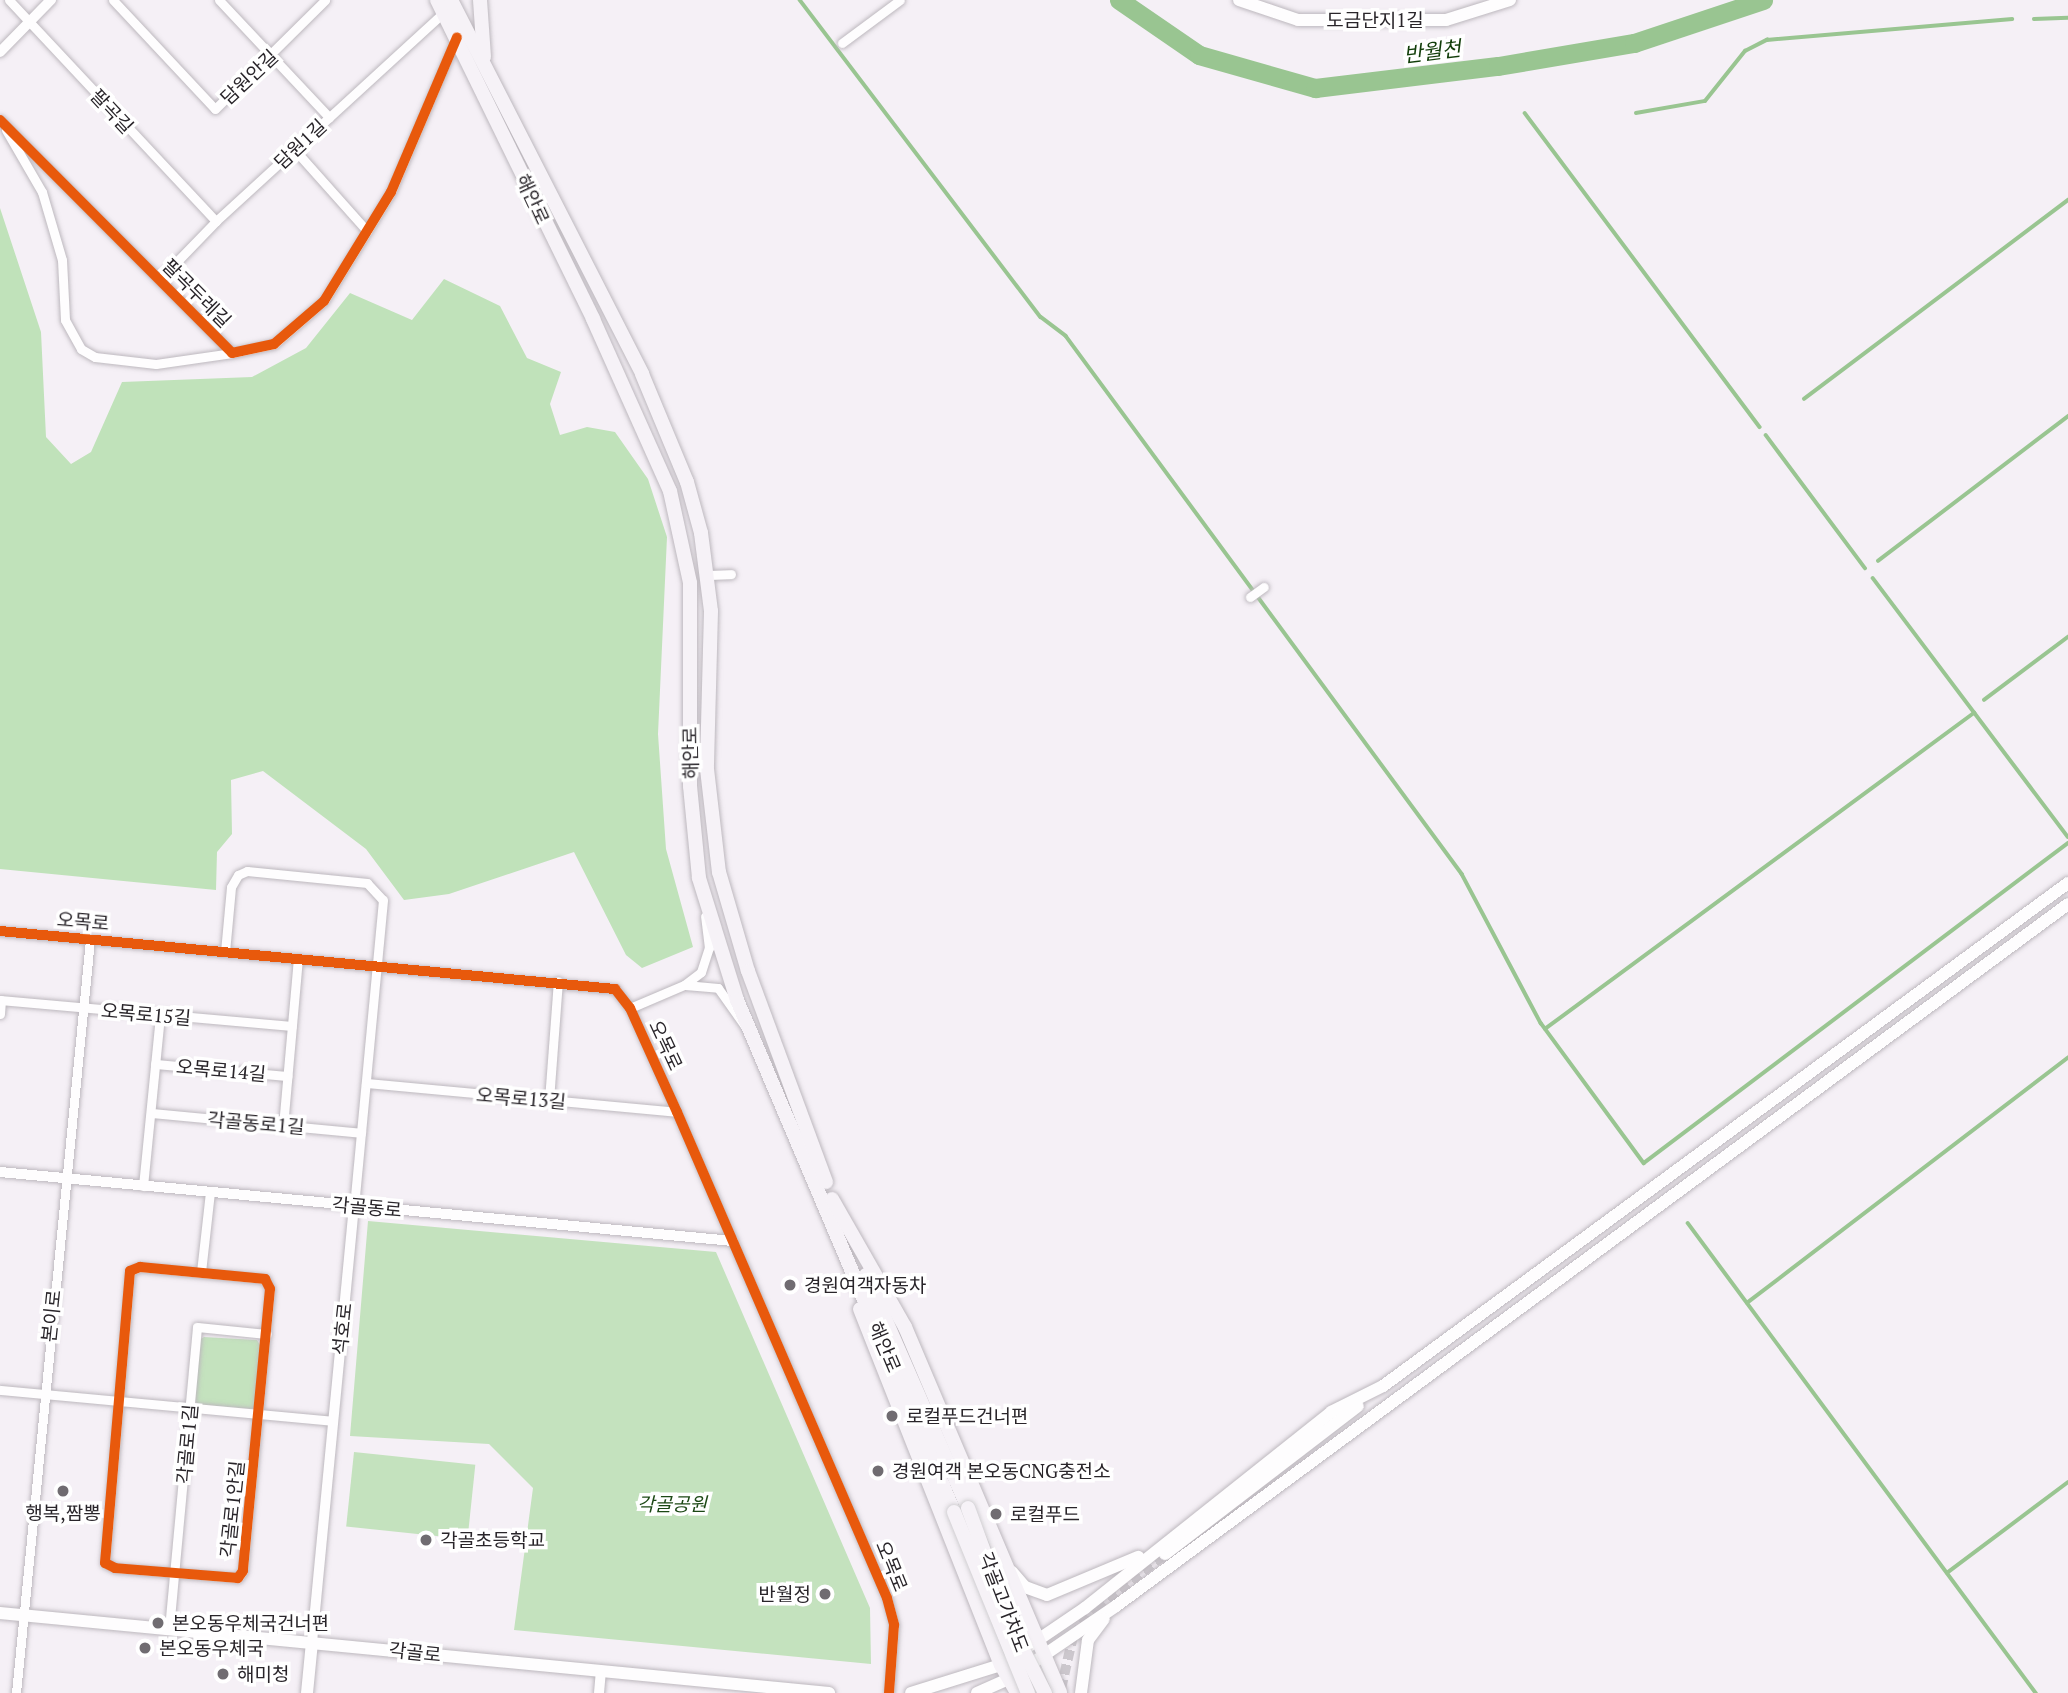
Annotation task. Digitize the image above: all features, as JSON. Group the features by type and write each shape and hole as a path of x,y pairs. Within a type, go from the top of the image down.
{"main road":[{"path":"481,0 484,66"},
{"name":"도금단지1길","path":"1239,0 1298,20 1446,20 1483,5 1510,0"},
{"path":"1279,14 1281,0"},
{"name":"해안로","path":"447,3 484,66 668,429 701,533 707,575 711,611 707,769 719,872 748,971 830,1203"},
{"name":"해안로","path":"447,3 457,37 670,491 690,583 690,786 702,888 751,1031 830,1203 961,1510"},
{"path":"911,1693 1001,1665 1086,1608 1160,1552 1331,1412 1383,1386 2068,883"},
{"path":"977,1693 1009,1679 1116,1606 2068,904"},
{"path":"830,1203 905,1326 1041,1655 1060,1693"},
{"path":"830,1203 871,1342 1001,1665 1017,1693"},
{"name":"각골고가차도","path":"961,1510 1028,1693"},
{"name":"각골고가차도","path":"961,1510 1013,1630 1045,1693"},
{"path":"1004,1562 1025,1587 1047,1595 1160,1552"},
{"path":"1081,1693 1088,1640 1116,1606"},
{"path":"986,1628 999,1643 1013,1645 1024,1633 1024,1612"},
{"name":"각골로","path":"0,1613 601,1671 741,1689 829,1693"},
{"name":"석호로","path":"307,1693 312,1642"}],"street":[{"name":"팔곡길","path":"9,0 216,221"},
{"path":"0,52 51,0"},
{"name":"담원안길","path":"113,0 215,109 325,0"},
{"path":"219,0 329,117"},
{"path":"842,43 900,0"},
{"name":"담원1길","path":"159,280 216,221 447,3"},
{"name":"팔곡두레길","path":"0,120 232,353 274,344 324,302 391,192 457,37"},
{"path":"0,120 42,192 62,260 65,320 81,349 95,357 156,364 232,353"},
{"path":"294,149 367,231"},
{"path":"707,575 731,574"},
{"path":"1250,597 1264,587"},
{"path":"225,952 231,887 238,875 247,871 367,883 383,900 377,966"},
{"path":"684,985 708,962 702,888"},
{"name":"오목로","path":"0,931 558,981 615,989 630,1008 677,1112 887,1598 894,1625 889,1693"},
{"name":"본이로","path":"16,1693 90,940"},
{"name":"오목로14길","path":"283,1126 298,959"},
{"name":"석호로","path":"312,1642 377,966"},
{"path":"549,1100 558,981"},
{"path":"630,1008 684,985 701,983 718,988 734,1016 751,1031"},
{"path":"0,1014 1,1000"},
{"name":"오목로15길","path":"1,1000 292,1026"},
{"path":"144,1186 160,1016"},
{"name":"오목로14길","path":"155,1064 288,1076"},
{"name":"오목로13길","path":"366,1083 677,1112"},
{"name":"각골동로1길","path":"151,1113 361,1133"},
{"name":"각골동로","path":"0,1172 733,1241"},
{"path":"201,1272 210,1192"},
{"name":"각골로1안길","path":"140,1267 265,1279 270,1289 267,1334 243,1572 238,1578 114,1568 105,1563 130,1271 140,1267"},
{"name":"각골로1길","path":"169,1629 197,1327 267,1334"},
{"path":"0,1390 333,1421"},
{"path":"599,1693 601,1671"}],"green space":[{"path":"0,208 41,332 46,437 71,464 91,452 122,382 252,377 306,348 350,293 412,320 444,279 500,306 527,358 561,372 550,404 560,435 587,427 615,432 648,479 667,537 658,734 666,849 693,947 642,968 626,955 574,852 449,894 404,900 366,849 263,771 231,780 232,834 217,852 216,890 0,869"},
{"name":"각골공원","path":"368,1221 716,1252 870,1608 871,1664 514,1630 533,1488 489,1444 350,1436"},
{"path":"204,1337 257,1340 260,1345 256,1405 252,1409 199,1405 195,1401 199,1340"},
{"path":"354,1452 475,1465 467,1539 346,1527"}],"waterway":[{"path":"800,0 1041,317 1066,336 1462,874 1541,1023 1644,1163 2068,843"},
{"name":"반월천","path":"1119,0 1199,55 1315,88 1498,66 1634,43 1763,0"},
{"path":"2034,19 2068,18"},
{"path":"1636,113 1705,101 1745,51 1767,40 2012,19"},
{"path":"1525,113 1760,427"},
{"path":"1804,399 2068,200"},
{"path":"1878,561 2068,416"},
{"path":"1766,435 1865,568"},
{"path":"1873,578 2068,837"},
{"path":"1984,700 2068,637"},
{"path":"1545,1029 1974,713"},
{"path":"1747,1303 2068,1058"},
{"path":"1688,1223 2036,1693"},
{"path":"1947,1573 2068,1482"}],"tunnel":[{"path":"1061,1689 1073,1636 1096,1608 1165,1554"}],"cycle path":[{"path":"0,120 232,353 274,344 324,301 391,192 457,37"},
{"path":"0,931 615,989 630,1008 677,1112 887,1598 894,1625 889,1693"},
{"path":"140,1267 265,1279 270,1289 243,1571 238,1578 115,1568 105,1563 130,1271 140,1267"}],"place":[{"name":"경원여객자동차","path":"790,1285"},
{"name":"로컬푸드건너편","path":"892,1416"},
{"name":"경원여객 본오동CNG충전소","path":"878,1471"},
{"name":"행복,짬뽕","path":"63,1491"},
{"name":"로컬푸드","path":"996,1514"},
{"name":"각골초등학교","path":"426,1540"},
{"name":"반월정","path":"825,1594"},
{"name":"본오동우체국건너편","path":"158,1623"},
{"name":"본오동우체국","path":"145,1648"},
{"name":"해미청","path":"223,1674"}]}
